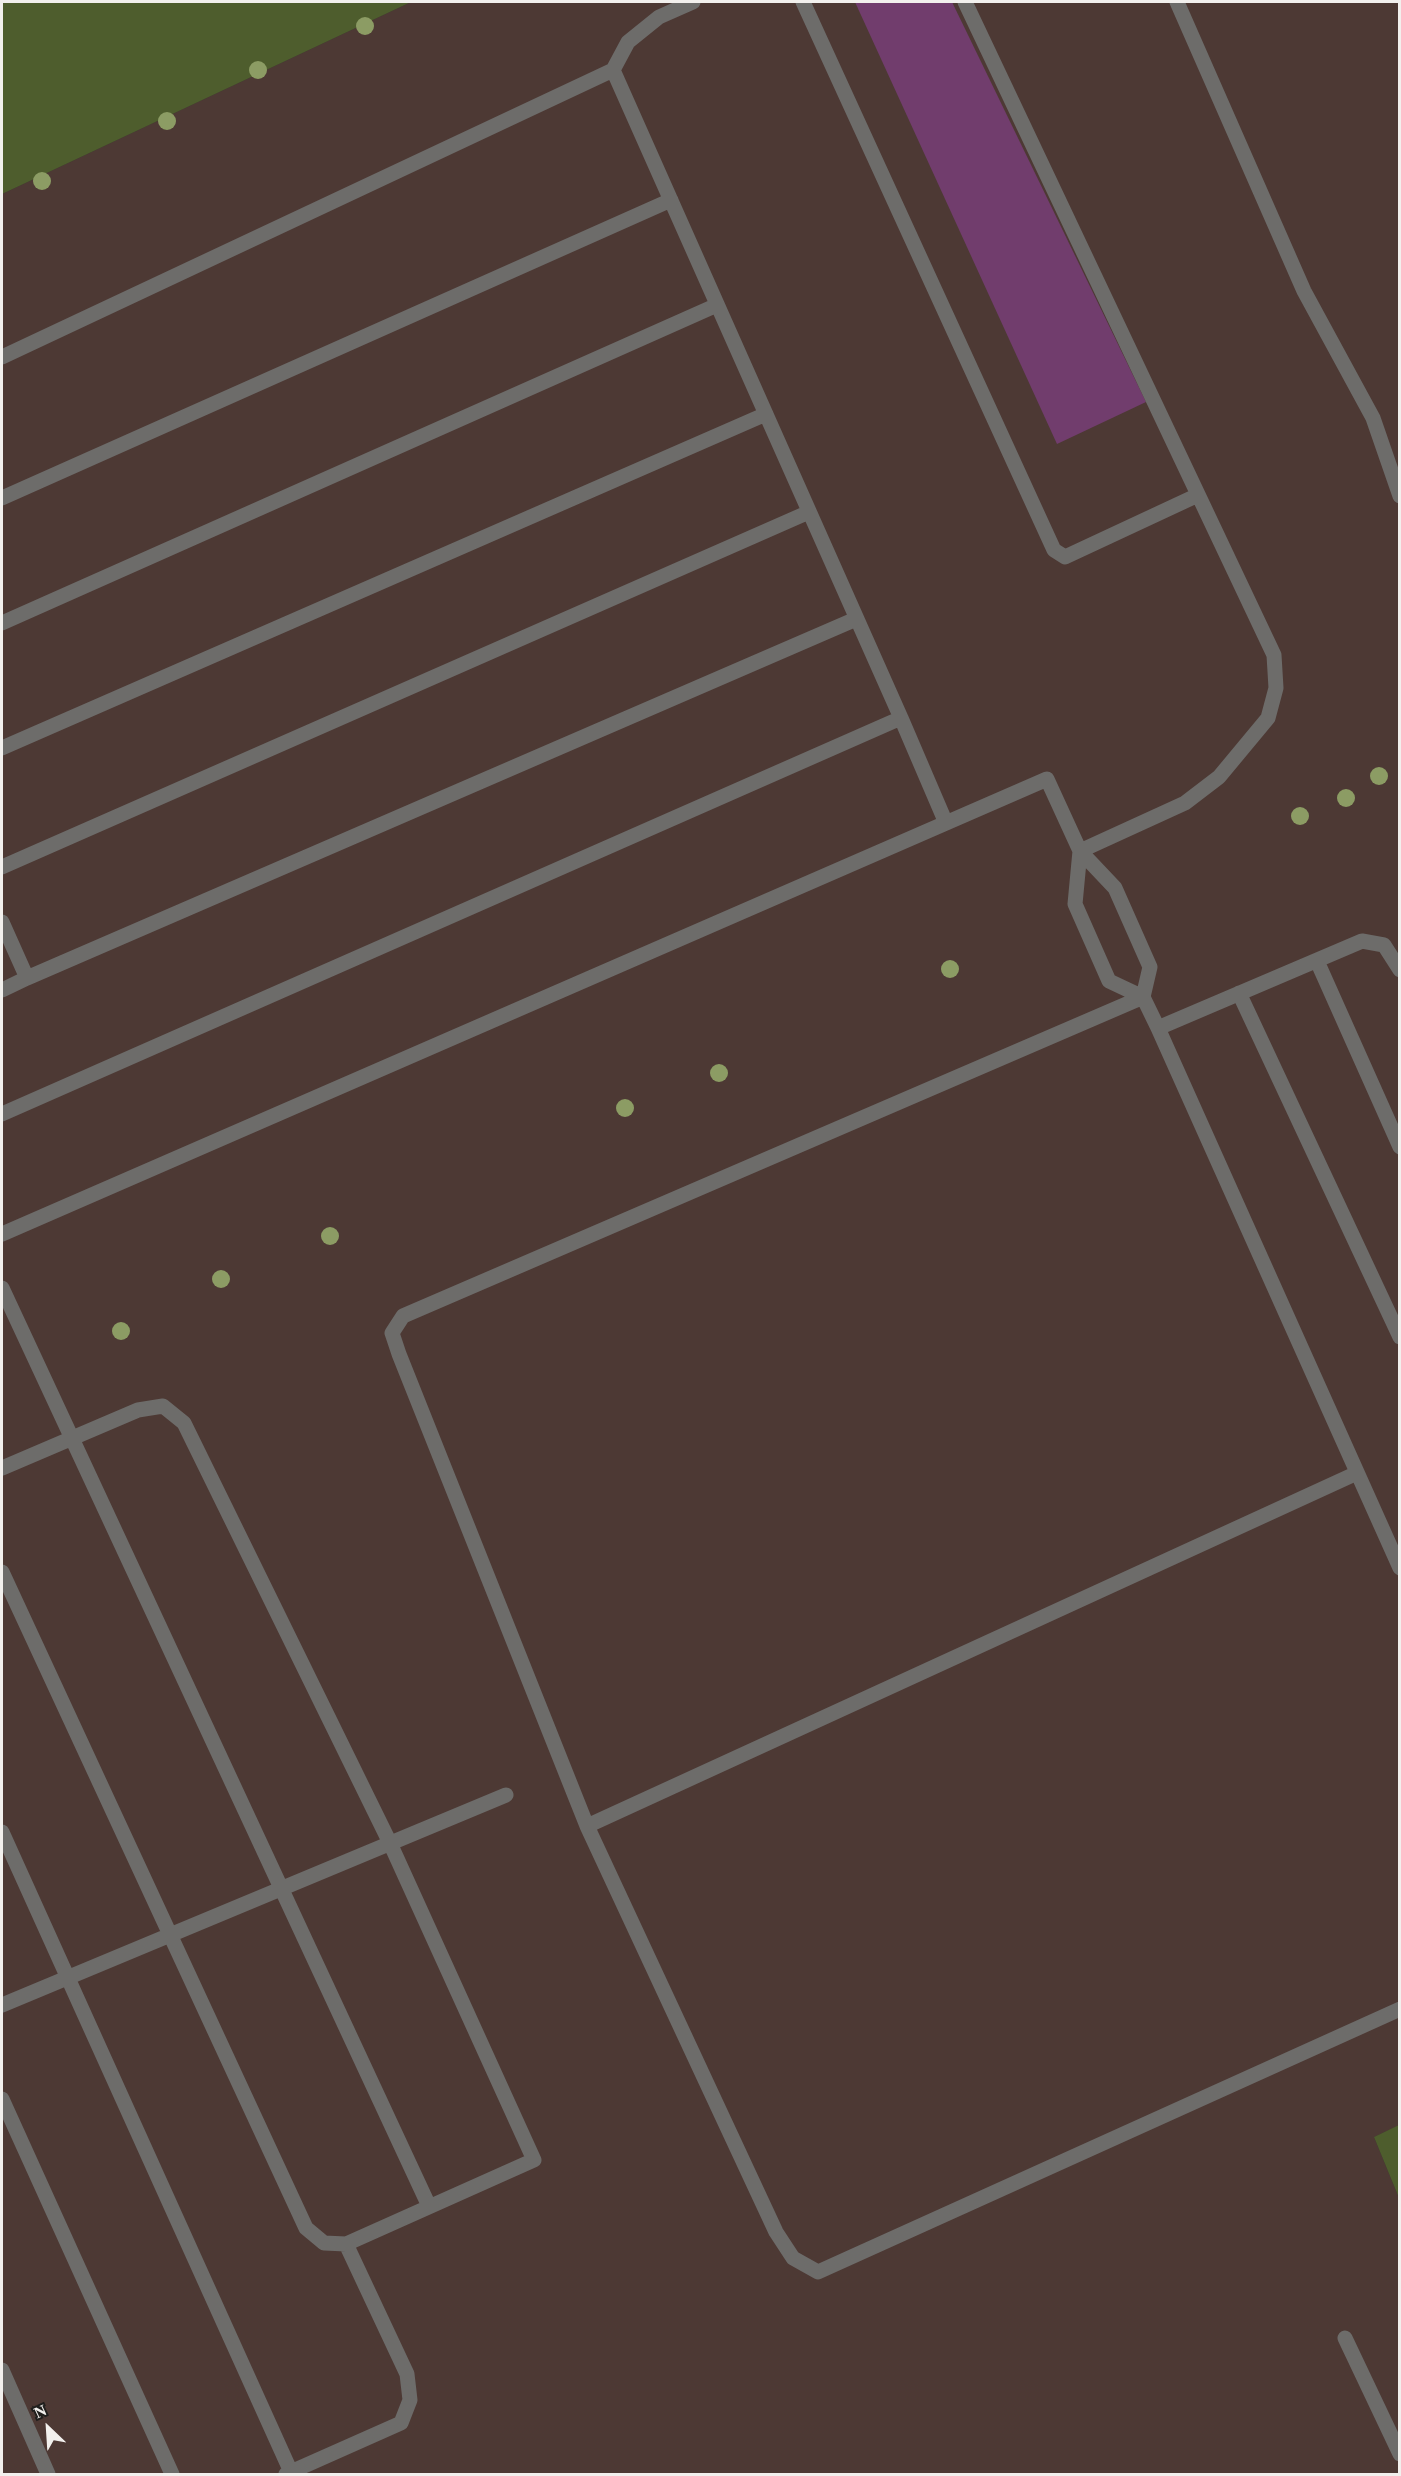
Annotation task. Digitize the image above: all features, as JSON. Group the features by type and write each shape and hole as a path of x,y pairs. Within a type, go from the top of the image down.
{"lane":[{"path":"2,357 613,70 628,42 659,17 693,2"},
{"path":"803,2 1054,550 1065,557 1198,495"},
{"path":"965,2 1274,656 1276,688 1268,718 1219,777 1185,803 1080,851"},
{"path":"1178,2 1304,291 1373,418 1400,496"},
{"path":"613,70 946,823"},
{"path":"2,498 670,200"},
{"path":"2,623 717,305"},
{"path":"2,748 766,414"},
{"path":"2,867 810,512"},
{"path":"2,990 856,619"},
{"path":"2,1114 901,718"},
{"path":"2,1234 1047,779 1080,851 1115,888 1150,967 1143,997 1400,1568"},
{"path":"1080,851 1075,904 1109,981 1143,997"},
{"path":"2,922 27,978"},
{"path":"1158,1028 1362,941 1384,945 1400,970"},
{"path":"1317,961 1400,1147"},
{"path":"1239,993 1400,1337"},
{"path":"1143,997 403,1316 392,1333 587,1826 776,2232 793,2258 818,2272 1400,2009"},
{"path":"2,1288 429,2206"},
{"path":"2,1468 138,1410 163,1406 184,1423 390,1843 534,2160 346,2244 324,2243 306,2228 168,1935 2,1572"},
{"path":"587,1826 1357,1473"},
{"path":"2,2005 506,1795"},
{"path":"2,1832 289,2474 401,2423 410,2400 406,2374 346,2244"},
{"path":"2,2098 172,2475"},
{"path":"1345,2338 1400,2454"},
{"path":"2,2370 48,2475"}],"shaded area":[{"path":"411,2 1399,2 1400,2125 1374,2137 1399,2198 1399,2474 2,2474 2,194"}],"green space":[{"path":"2,2 411,2 2,194"},
{"path":"1399,2125 1399,2198 1374,2137"}],"building":[{"path":"855,2 952,2 1146,402 1057,444"}]}
